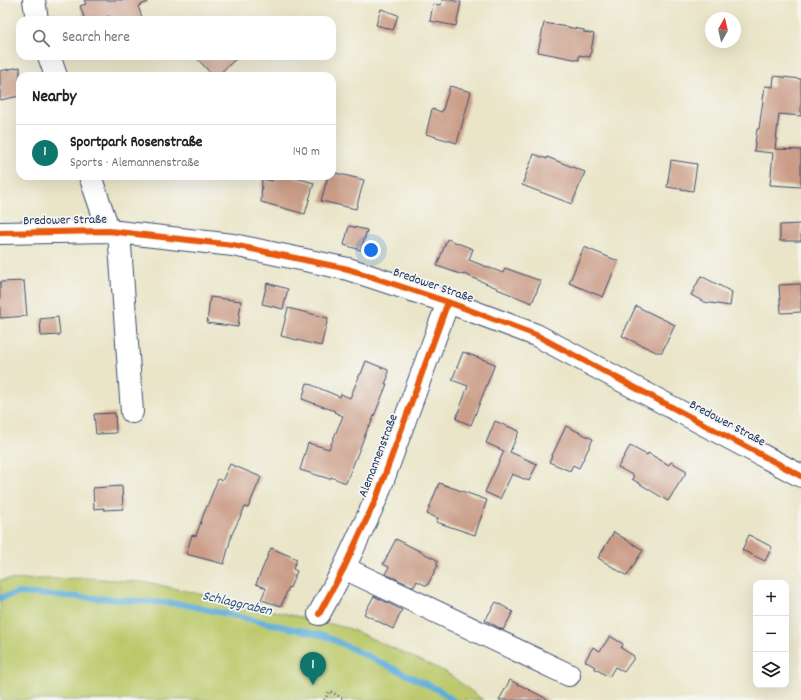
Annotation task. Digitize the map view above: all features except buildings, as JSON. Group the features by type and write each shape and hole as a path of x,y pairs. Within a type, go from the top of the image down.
{"street":[{"path":"34,0 36,16"},
{"path":"50,60 55,72"},
{"path":"92,180 114,232 132,412"},
{"name":"Bredower Straße","path":"0,233 114,232 233,245 348,268 448,302 536,335 801,476"},
{"name":"Alemannenstraße","path":"319,614 344,568 376,498 448,302"},
{"path":"344,568 569,675"}],"path":[{"path":"324,700 330,691 345,700"}],"green space":[{"path":"89,578 151,583 348,628 446,672 483,700 0,700 0,580"}],"waterway":[{"name":"Schlaggraben","path":"0,598 19,593 182,604 325,636 439,690 453,700"}],"cycle path":[{"path":"0,233 109,231 233,245 348,269 448,302 536,335 801,476"},
{"path":"319,614 344,568 376,499 448,302"}],"place":[{"name":"Sportpark Rosenstraße","path":"313,685"}]}
